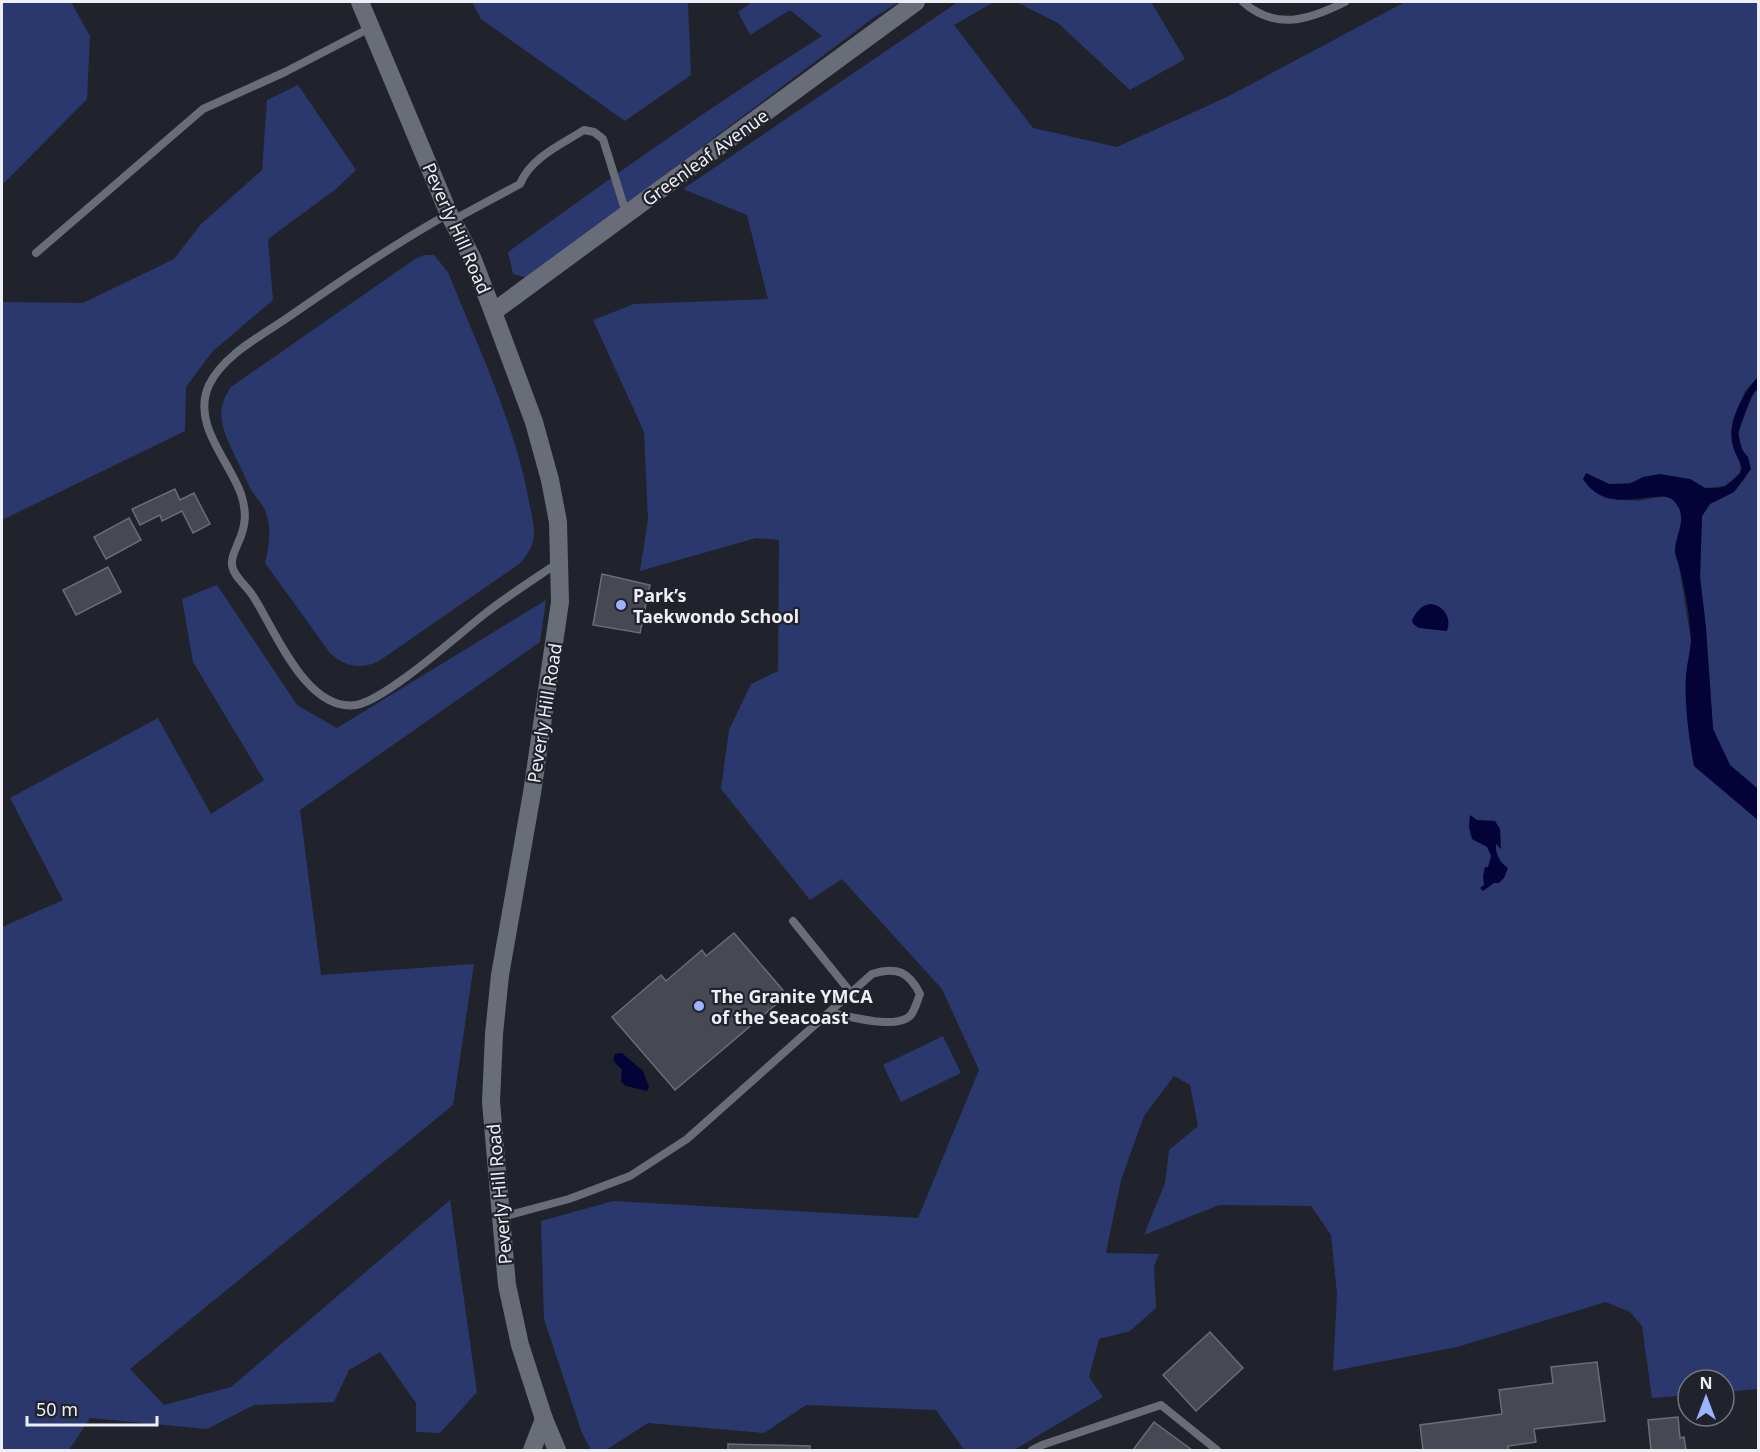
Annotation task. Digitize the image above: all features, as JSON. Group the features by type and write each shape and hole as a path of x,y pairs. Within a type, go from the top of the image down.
{"street":[{"name":"Peverly Hill Road","path":"360,2 451,217 473,260 493,312 534,422 550,480 558,522 560,602 500,975 494,1034 491,1102 507,1285 520,1345 544,1419 557,1450"},
{"name":"Greenleaf Avenue","path":"493,312 916,2"},
{"path":"532,1450 544,1419"}],"lane":[{"path":"1243,2 1254,12 1273,20 1294,20 1314,16 1345,2"},
{"path":"36,253 203,109 285,72 371,27"},
{"path":"560,561 484,614 381,695 358,705 331,702 320,696 297,668 252,594 232,569 232,557 245,529 246,512 241,493 211,436 206,419 208,387 216,373 247,346 322,294 401,241 520,184 525,173 544,156 584,130 594,132 603,139 626,215"},
{"path":"793,921 852,994"},
{"path":"500,1217 568,1199 630,1176 687,1138 873,974 885,970 900,971 913,980 920,994 911,1015 901,1022 889,1023 830,1013"},
{"path":"1032,1450 1161,1405 1216,1450"}],"shaded area":[{"path":"2,2 71,2 90,36 87,99 2,185"},
{"path":"472,2 688,2 691,75 625,121 481,19"},
{"path":"752,2 899,2 873,18 528,278 513,274 508,252 702,115 822,36 790,10 750,35 738,12"},
{"path":"958,2 994,2 954,25 1033,128 1117,147 1227,97 1405,2 1758,2 1758,377 1745,391 1733,420 1731,432 1736,454 1740,460 1740,473 1725,486 1705,488 1690,479 1609,484 1590,475 1605,498 1638,501 1665,496 1673,499 1680,510 1682,523 1675,553 1691,641 1686,677 1694,766 1758,820 1758,1389 1736,1391 1736,1368 1676,1368 1676,1396 1652,1398 1642,1326 1630,1312 1606,1302 1457,1347 1333,1371 1337,1294 1331,1235 1311,1206 1219,1205 1144,1235 1165,1183 1169,1150 1198,1126 1190,1085 1174,1076 1144,1116 1121,1180 1106,1253 1159,1254 1154,1266 1156,1308 1130,1331 1099,1339 1089,1377 1103,1397 1014,1450 964,1450 936,1410 806,1405 764,1433 648,1423 606,1450 591,1450 582,1433 544,1319 541,1221 613,1201 918,1218 979,1070 942,989 842,879 810,900 721,789 729,730 751,684 778,671 779,540 756,538 640,571 648,519 644,432 593,320 634,304 768,299 747,215 683,189"},
{"path":"1016,2 1151,2 1185,59 1130,90 1058,23"},
{"path":"298,85 356,170 336,189 268,239 273,300 212,352 186,387 185,431 2,520 2,302 83,303 174,259 201,224 262,170 267,100"},
{"path":"424,255 434,255 448,272 504,411 521,467 532,516 534,537 532,545 519,564 379,661 366,666 353,666 330,653 265,563 269,538 268,519 228,442 222,424 222,406 231,387"},
{"path":"1758,377 1758,388 1751,397 1738,433 1742,450 1748,457 1751,469 1734,492 1710,504 1702,516 1700,577 1713,729 1730,765 1758,789 1758,820 1694,766 1686,697 1686,675 1691,644 1690,630 1685,593 1675,553 1681,520 1679,507 1667,497 1619,500 1606,497 1594,491 1583,479 1586,473 1609,484 1629,484 1643,477 1660,474 1690,479 1705,488 1725,486 1742,469 1733,446 1732,428 1737,409"},
{"path":"1758,388 1758,789 1730,765 1713,729 1700,577 1702,516 1710,504 1734,492 1746,477 1748,457 1739,441 1739,430"},
{"path":"217,585 297,705 337,728 546,600 540,642 300,810 321,975 474,964 453,1105 130,1369 164,1405 231,1387 450,1200 477,1392 440,1433 416,1432 416,1403 380,1352 349,1370 334,1402 254,1405 207,1429 90,1418 69,1450 2,1450 2,927 63,900 10,798 158,718 211,814 264,780 193,662 182,599"},
{"path":"1431,604 1440,607 1446,613 1447,631 1419,628 1413,624 1412,620 1419,609"},
{"path":"1470,815 1477,820 1495,821 1500,829 1501,849 1496,844 1496,851 1500,860 1508,868 1499,883 1494,883 1483,891 1480,888 1484,885 1485,867 1488,867 1491,856 1487,847 1472,839 1469,827"},
{"path":"943,1036 961,1073 901,1102 883,1065"},
{"path":"622,1053 643,1071 649,1087 647,1091 626,1086 621,1082 622,1070 614,1059 615,1054"}],"building":[{"path":"175,489 180,500 194,493 210,524 193,533 182,511 162,521 160,515 140,525 132,509"},
{"path":"129,518 141,540 106,559 94,537"},
{"path":"108,567 121,592 76,615 63,590"},
{"name":"Park’s Taekwondo School","path":"602,574 650,585 640,633 593,625"},
{"name":"The Granite YMCA of the Seacoast","path":"734,933 787,995 675,1090 612,1017 661,975 666,981 702,950 706,956"},
{"path":"1210,1332 1243,1368 1196,1411 1163,1375"},
{"path":"1597,1362 1605,1421 1534,1429 1536,1442 1508,1446 1509,1450 1423,1450 1420,1425 1502,1414 1499,1390 1553,1383 1551,1367"},
{"path":"1676,1417 1676,1428 1679,1428 1680,1438 1684,1437 1686,1450 1651,1450 1648,1420"},
{"path":"1154,1422 1192,1450 1133,1450"},
{"path":"728,1444 810,1446 810,1450 728,1450"}],"place":[{"name":"Park’s Taekwondo School","path":"621,605"},
{"name":"The Granite YMCA of the Seacoast","path":"699,1006"}]}
